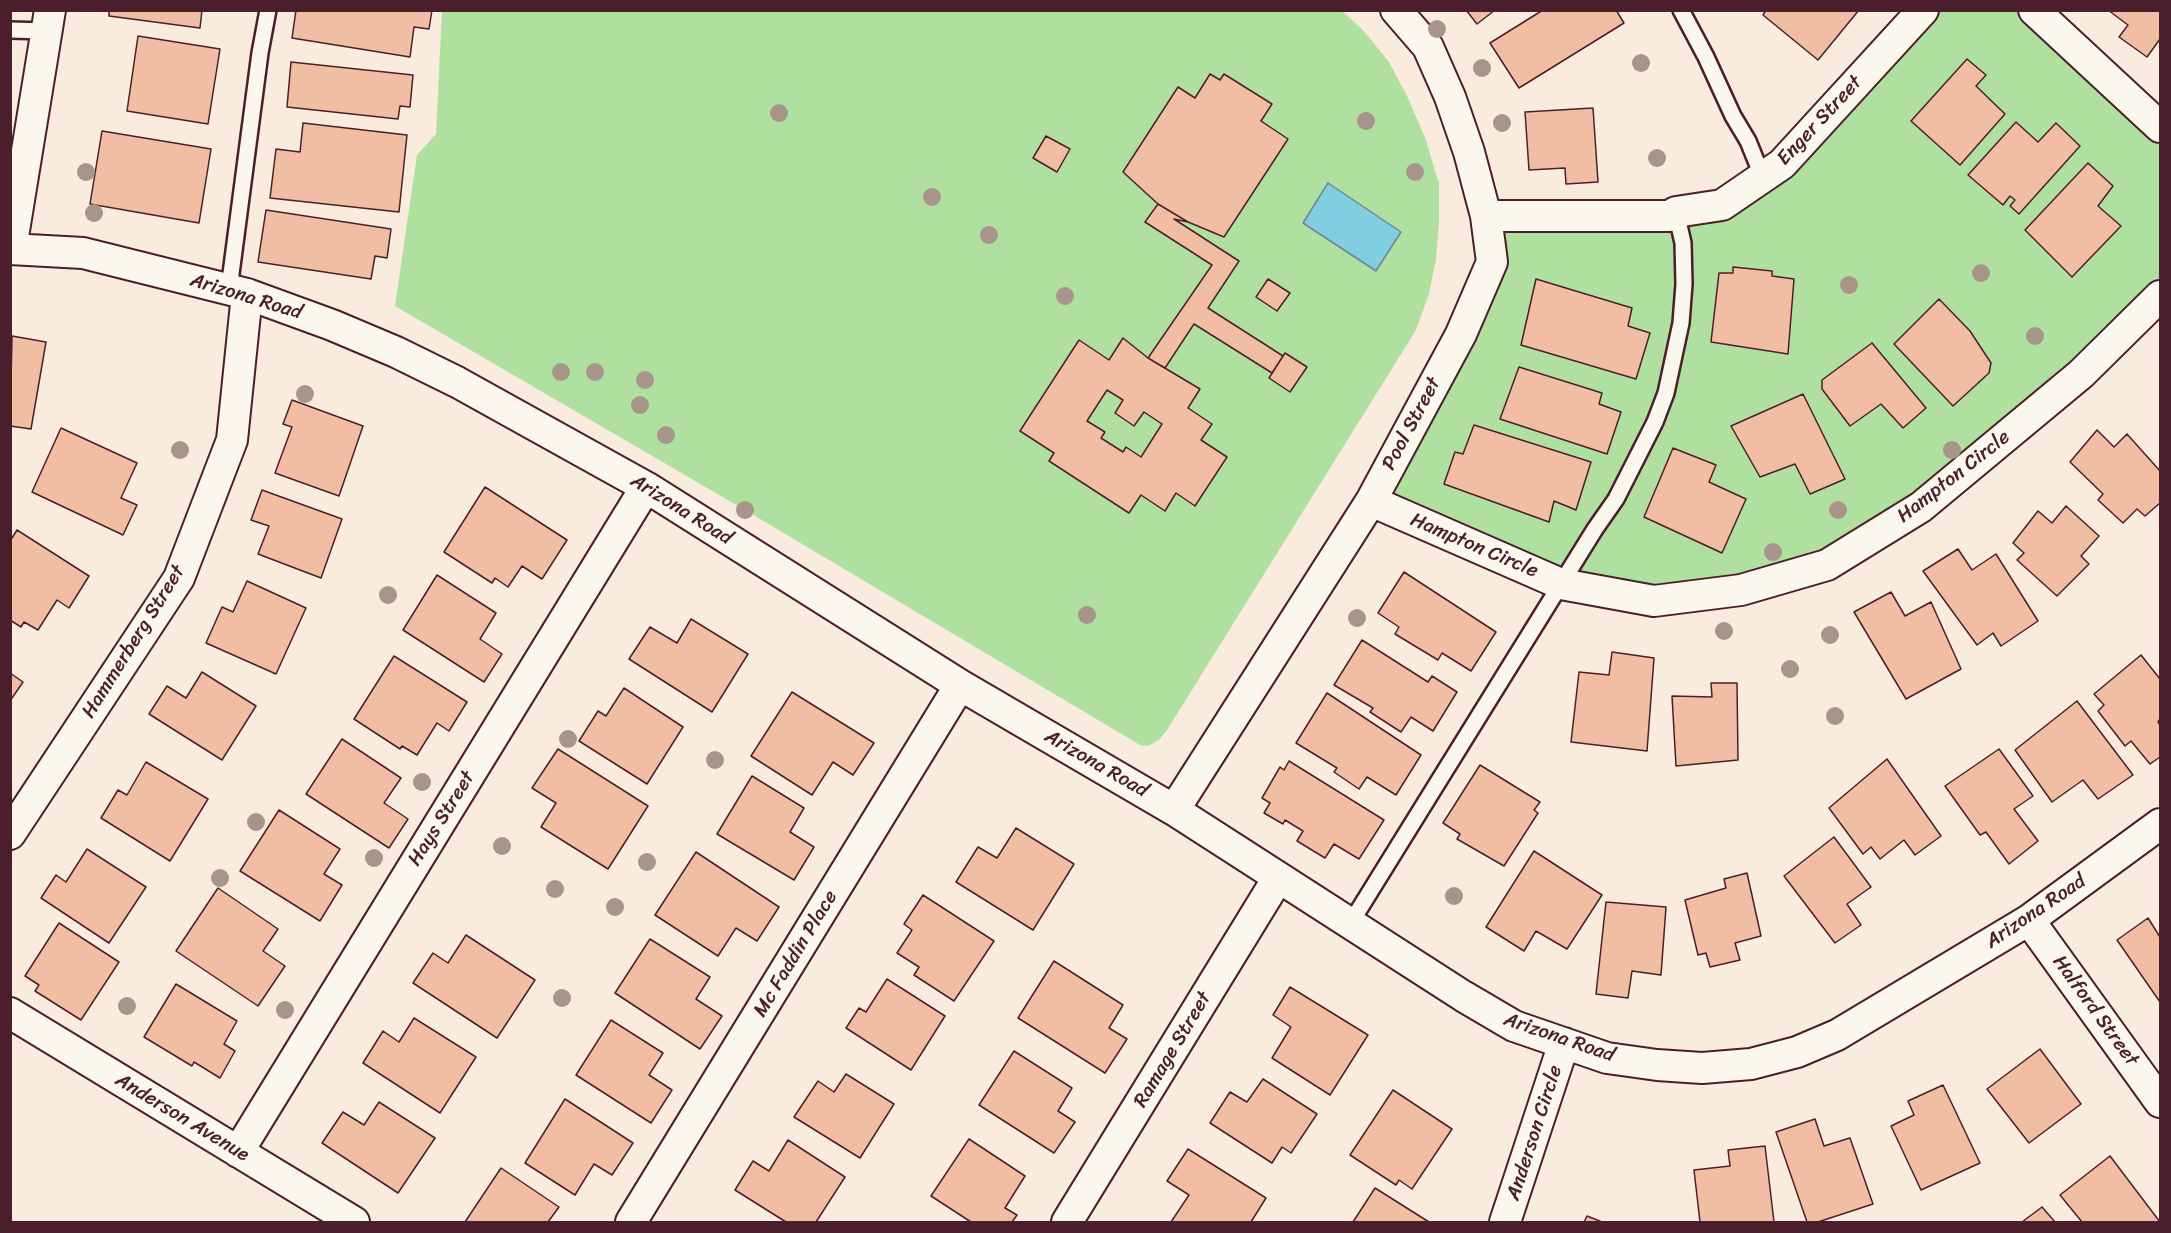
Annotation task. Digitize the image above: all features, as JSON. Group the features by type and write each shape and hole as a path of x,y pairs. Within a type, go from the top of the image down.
{"street":[{"name":"Pool Street","path":"1174,810 1371,501 1461,334 1492,262 1486,216 1454,108 1428,48 1396,10"},
{"name":"Enger Street","path":"1486,216 1670,216 1676,212 1722,205 1782,164 1923,10"},
{"path":"2034,10 2160,127"},
{"path":"11,249 49,21"},
{"name":"Arizona Road","path":"11,249 83,253 238,292 332,325 396,352 507,408 646,487 960,685 1174,810 1463,996 1514,1026 1607,1058 1702,1068 1751,1064 1797,1052 1837,1035 2029,920 2160,825"},
{"name":"Hammerberg Street","path":"10,834 179,578 232,440 238,292"},
{"name":"Hampton Circle","path":"1371,501 1561,584 1654,601 1742,590 1827,565 1921,507 2080,374 2160,296"},
{"name":"Hays Street","path":"238,1152 646,487"},
{"name":"Mc Faddin Place","path":"632,1222 960,685"},
{"name":"Ramage Street","path":"1068,1222 1278,878"},
{"name":"Halford Street","path":"2029,920 2160,1102"},
{"name":"Anderson Avenue","path":"10,1013 354,1222"},
{"name":"Anderson Circle","path":"1505,1222 1564,1043"}],"lane":[{"path":"238,292 260,53 268,10"},
{"path":"1681,10 1733,116 1748,141 1763,178"},
{"path":"10,30 49,21"},
{"path":"1350,924 1595,529 1616,500 1655,422 1666,393 1681,323 1684,284 1683,243 1676,212"}],"green space":[{"path":"442,11 1342,11 1362,29 1389,62 1426,140 1439,184 1436,259 1429,294 1416,330 1167,730 1159,740 1148,746 1140,745 745,510 395,306 417,155 436,134"},
{"path":"1923,11 2034,11 2160,127 2160,296 1827,565 1654,601 1371,501 1461,334 1486,216 1722,205"}],"water":[{"path":"1328,183 1401,232 1376,271 1303,223"}],"building":[{"path":"109,10 202,10 200,28 109,16"},
{"path":"296,10 432,10 429,29 414,27 410,57 292,38"},
{"path":"1466,10 1495,10 1477,24"},
{"path":"1543,10 1616,10 1624,23 1519,88 1490,43"},
{"path":"1766,10 1859,10 1818,60 1763,15"},
{"path":"2108,10 2160,10 2160,39 2147,57 2119,37 2128,25"},
{"path":"138,36 220,49 208,124 127,111"},
{"path":"1967,59 1986,75 1976,86 2005,114 1960,165 1911,121"},
{"path":"291,62 413,75 410,107 400,106 398,119 287,107"},
{"path":"1210,74 1220,80 1224,74 1272,104 1261,121 1288,139 1224,237 1188,222 1158,204 1123,172 1178,87 1195,98"},
{"path":"1593,108 1598,182 1566,184 1565,168 1529,170 1525,112"},
{"path":"2016,122 2038,142 2056,123 2080,146 2019,214 2010,206 2015,200 2010,196 2003,205 1968,175"},
{"path":"303,123 407,135 399,212 270,198 276,149 300,152"},
{"path":"102,131 211,149 199,223 90,204"},
{"path":"1046,136 1070,149 1057,172 1033,158"},
{"path":"2088,163 2113,186 2098,206 2121,226 2072,277 2025,230"},
{"path":"1158,204 1188,222 1174,219 1239,261 1208,308 1283,356 1272,373 1194,324 1165,368 1148,358 1212,265 1145,222"},
{"path":"266,210 391,229 387,258 375,256 371,279 258,262"},
{"path":"1733,267 1772,271 1772,276 1794,279 1788,354 1711,342 1719,273 1733,273"},
{"path":"1268,279 1290,293 1277,311 1256,297"},
{"path":"1536,279 1632,308 1628,326 1650,333 1636,379 1521,345"},
{"path":"1939,299 1970,331 1991,363 1989,373 1953,406 1894,344"},
{"path":"12,336 46,342 31,429 10,426"},
{"path":"1123,338 1148,358 1200,389 1188,408 1212,424 1201,440 1227,457 1195,506 1176,493 1165,511 1141,495 1129,513 1049,461 1054,453 1020,431 1079,340 1109,360","holes":["1107,390 1123,400 1115,413 1134,426 1144,412 1162,424 1141,457 1126,447 1123,452 1101,438 1105,432 1087,421"]},
{"path":"1872,343 1926,408 1903,428 1881,404 1850,426 1822,389 1822,380"},
{"path":"1285,353 1307,367 1290,392 1269,378"},
{"path":"1519,367 1602,393 1599,404 1621,412 1607,454 1500,419"},
{"path":"1803,394 1845,479 1810,494 1795,464 1760,477 1731,426"},
{"path":"292,400 363,426 339,496 275,473 292,427 283,424"},
{"path":"1474,425 1591,462 1576,510 1554,501 1549,522 1444,484 1455,452 1463,454"},
{"path":"61,428 137,463 121,498 137,505 123,535 32,492"},
{"path":"2097,430 2114,447 2127,434 2160,471 2160,503 2145,516 2137,509 2123,523 2098,500 2103,494 2070,462"},
{"path":"1673,448 1716,465 1709,482 1746,499 1722,553 1644,517"},
{"path":"485,487 567,540 542,579 522,566 508,587 495,578 492,583 444,552"},
{"path":"262,490 342,519 321,578 258,554 269,526 251,520"},
{"path":"2066,506 2099,536 2081,556 2089,564 2057,596 2017,560 2024,553 2013,543 2038,511 2052,523"},
{"path":"17,530 89,576 69,608 57,600 38,630 24,622 21,627 10,620 10,541"},
{"path":"1958,549 1972,570 1996,554 2038,621 2001,646 1993,633 1977,645 1923,571"},
{"path":"1404,572 1496,632 1471,671 1442,653 1438,660 1395,634 1399,627 1378,613"},
{"path":"437,575 496,613 480,639 502,654 484,682 403,630"},
{"path":"247,581 306,608 276,674 206,643 222,607 233,612"},
{"path":"1891,592 1905,616 1931,602 1961,669 1906,699 1854,612"},
{"path":"691,619 748,654 712,712 629,659 650,627 677,643"},
{"path":"1362,640 1428,682 1432,676 1457,692 1433,731 1411,717 1401,732 1370,712 1373,708 1334,685"},
{"path":"1612,652 1654,658 1647,751 1571,742 1579,672 1609,675"},
{"path":"2141,655 2160,679 2160,719 2158,722 2160,725 2160,757 2150,764 2131,741 2125,746 2098,711 2104,705 2094,694"},
{"path":"394,656 467,702 449,731 437,723 417,755 402,746 400,749 354,719"},
{"path":"202,672 256,706 222,760 149,714 167,686 186,698"},
{"path":"10,673 23,682 10,701"},
{"path":"1711,683 1737,683 1738,760 1676,766 1672,696 1712,697"},
{"path":"624,688 683,727 647,784 579,741 598,711 606,716"},
{"path":"792,692 874,743 853,775 833,762 812,795 751,756"},
{"path":"1327,693 1421,755 1396,795 1367,777 1359,789 1334,772 1337,768 1296,743"},
{"path":"2077,701 2133,775 2098,799 2083,780 2052,802 2015,750"},
{"path":"342,739 401,778 384,803 408,819 389,848 306,794"},
{"path":"558,749 648,806 608,869 541,827 556,803 532,788"},
{"path":"1999,749 2033,796 2014,809 2038,841 2009,864 1986,832 1980,835 1945,786"},
{"path":"1887,759 1941,836 1915,855 1904,840 1880,859 1871,847 1863,854 1829,808"},
{"path":"1289,761 1384,820 1359,859 1334,844 1325,858 1297,841 1303,831 1285,820 1283,824 1264,813 1270,803 1262,798 1280,767 1284,770"},
{"path":"146,762 208,799 170,861 101,818 118,790 127,795"},
{"path":"1480,765 1540,802 1534,810 1538,813 1504,866 1457,839 1460,834 1443,823"},
{"path":"752,776 804,808 790,832 814,847 794,880 717,834"},
{"path":"279,810 340,849 324,874 342,885 320,921 240,871"},
{"path":"1016,828 1074,864 1033,930 956,882 978,847 997,858"},
{"path":"1834,837 1871,887 1847,904 1861,925 1835,943 1784,876"},
{"path":"87,849 146,887 109,943 41,898 56,875 66,882"},
{"path":"1534,851 1602,895 1567,949 1536,931 1524,951 1486,927"},
{"path":"696,852 779,907 757,941 736,928 718,956 655,915"},
{"path":"1747,873 1761,936 1735,943 1740,960 1710,967 1706,953 1698,955 1685,900 1726,888 1724,879"},
{"path":"218,888 278,929 263,951 285,966 258,1006 176,951"},
{"path":"923,895 994,941 954,1001 914,975 919,967 897,953 912,930 904,924"},
{"path":"1606,902 1666,907 1661,975 1632,971 1628,998 1596,994"},
{"path":"2148,918 2160,937 2160,1002 2117,940"},
{"path":"59,923 119,962 81,1020 35,991 39,985 25,976"},
{"path":"466,935 535,980 497,1038 413,983 433,953 448,963"},
{"path":"650,939 710,977 696,999 722,1016 700,1049 615,993"},
{"path":"1054,961 1123,1005 1109,1028 1127,1039 1105,1073 1018,1018"},
{"path":"887,979 945,1016 911,1070 846,1028 859,1008 866,1012"},
{"path":"176,984 237,1021 224,1044 235,1051 220,1078 194,1062 192,1066 144,1037"},
{"path":"1290,987 1368,1035 1330,1095 1272,1058 1291,1027 1273,1015"},
{"path":"414,1018 476,1057 440,1113 363,1063 383,1031 399,1042"},
{"path":"611,1020 663,1053 649,1075 672,1090 651,1123 576,1075"},
{"path":"2040,1049 2081,1104 2029,1143 1987,1089"},
{"path":"1014,1051 1072,1088 1058,1111 1075,1122 1054,1153 979,1105"},
{"path":"846,1074 894,1104 860,1158 794,1117 818,1081 834,1092"},
{"path":"1263,1079 1317,1114 1291,1153 1282,1147 1272,1163 1210,1123 1230,1092 1247,1102"},
{"path":"1943,1085 1980,1163 1921,1190 1891,1126 1914,1115 1908,1101"},
{"path":"1393,1090 1452,1129 1412,1189 1399,1180 1396,1185 1350,1155"},
{"path":"565,1099 633,1143 612,1175 594,1164 575,1195 525,1163"},
{"path":"379,1102 435,1138 398,1193 322,1143 343,1112 364,1125"},
{"path":"1815,1119 1824,1146 1850,1138 1873,1204 1818,1222 1807,1222 1776,1132"},
{"path":"969,1139 1025,1176 1005,1208 1017,1215 1012,1222 971,1222 931,1196"},
{"path":"788,1140 845,1177 816,1222 786,1222 735,1190 753,1161 769,1171"},
{"path":"1765,1146 1774,1222 1700,1222 1694,1170 1730,1166 1728,1150"},
{"path":"1188,1149 1266,1198 1251,1222 1171,1222 1189,1195 1167,1181"},
{"path":"2110,1156 2160,1222 2082,1222 2060,1195"},
{"path":"501,1168 559,1207 548,1222 465,1222"},
{"path":"1375,1188 1429,1222 1353,1222"},
{"path":"2042,1207 2055,1222 2022,1222"},
{"path":"1587,1216 1602,1222 1584,1222"}]}
